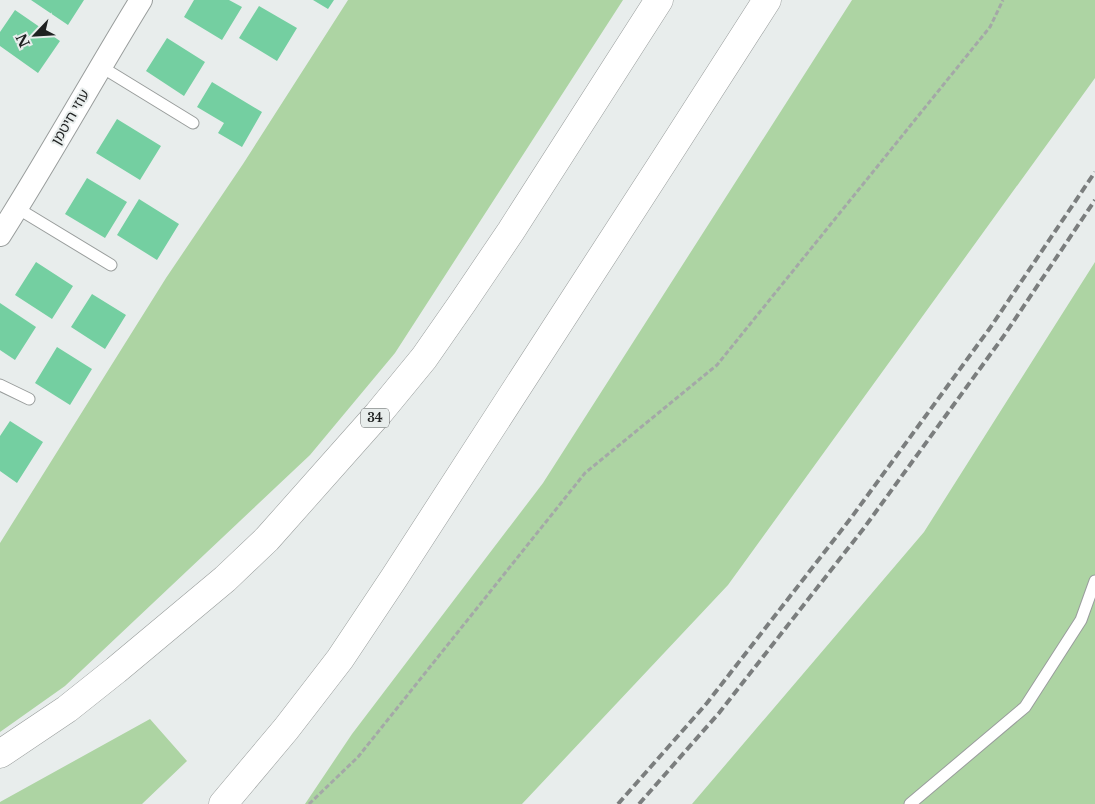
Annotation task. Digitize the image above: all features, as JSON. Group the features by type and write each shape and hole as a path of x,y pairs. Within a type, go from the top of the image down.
{"highway":[{"name":"34","path":"0,754 67,708 225,579 267,539 378,414 424,358 474,286 660,0"},
{"path":"224,804 286,729 340,659 660,168 767,0"}],"street":[{"name":"עוזי חיטמן","path":"0,235 141,0"}],"lane":[{"path":"100,66 193,123"},
{"path":"17,208 111,265"},
{"path":"0,385 29,399"},
{"path":"910,804 1025,707 1081,620 1095,582"}],"path":[{"path":"309,804 358,757 585,473 717,365 990,27 1003,0"}],"green space":[{"path":"348,0 623,0 395,353 310,455 65,686 0,732 0,543 166,278 243,164"},
{"path":"852,0 1095,0 1095,78 728,585 522,804 305,804 352,734 543,483"},
{"path":"1095,262 1095,804 692,804 924,532"},
{"path":"150,719 187,761 142,804 0,804 0,802"}],"building":[{"path":"31,0 84,0 68,25"},
{"path":"194,0 229,0 242,7 222,40 184,17"},
{"path":"313,0 334,0 328,9"},
{"path":"259,6 297,28 277,61 239,38"},
{"path":"15,10 60,41 38,73 0,46 0,32"},
{"path":"167,38 205,62 184,96 146,71"},
{"path":"212,82 262,112 242,147 218,133 224,123 197,107"},
{"path":"117,119 161,146 140,180 96,153"},
{"path":"87,178 127,202 105,238 65,214"},
{"path":"139,199 179,224 157,260 117,235"},
{"path":"36,262 73,286 52,319 15,295"},
{"path":"92,294 126,315 105,349 71,327"},
{"path":"0,303 36,327 15,360 0,350"},
{"path":"57,347 92,369 70,405 35,383"},
{"path":"10,421 43,442 17,483 0,471 0,436"}],"railway":[{"path":"618,804 707,703 851,518 990,328 1095,172"},
{"path":"639,804 719,713 864,528 1003,337 1095,200"}]}
